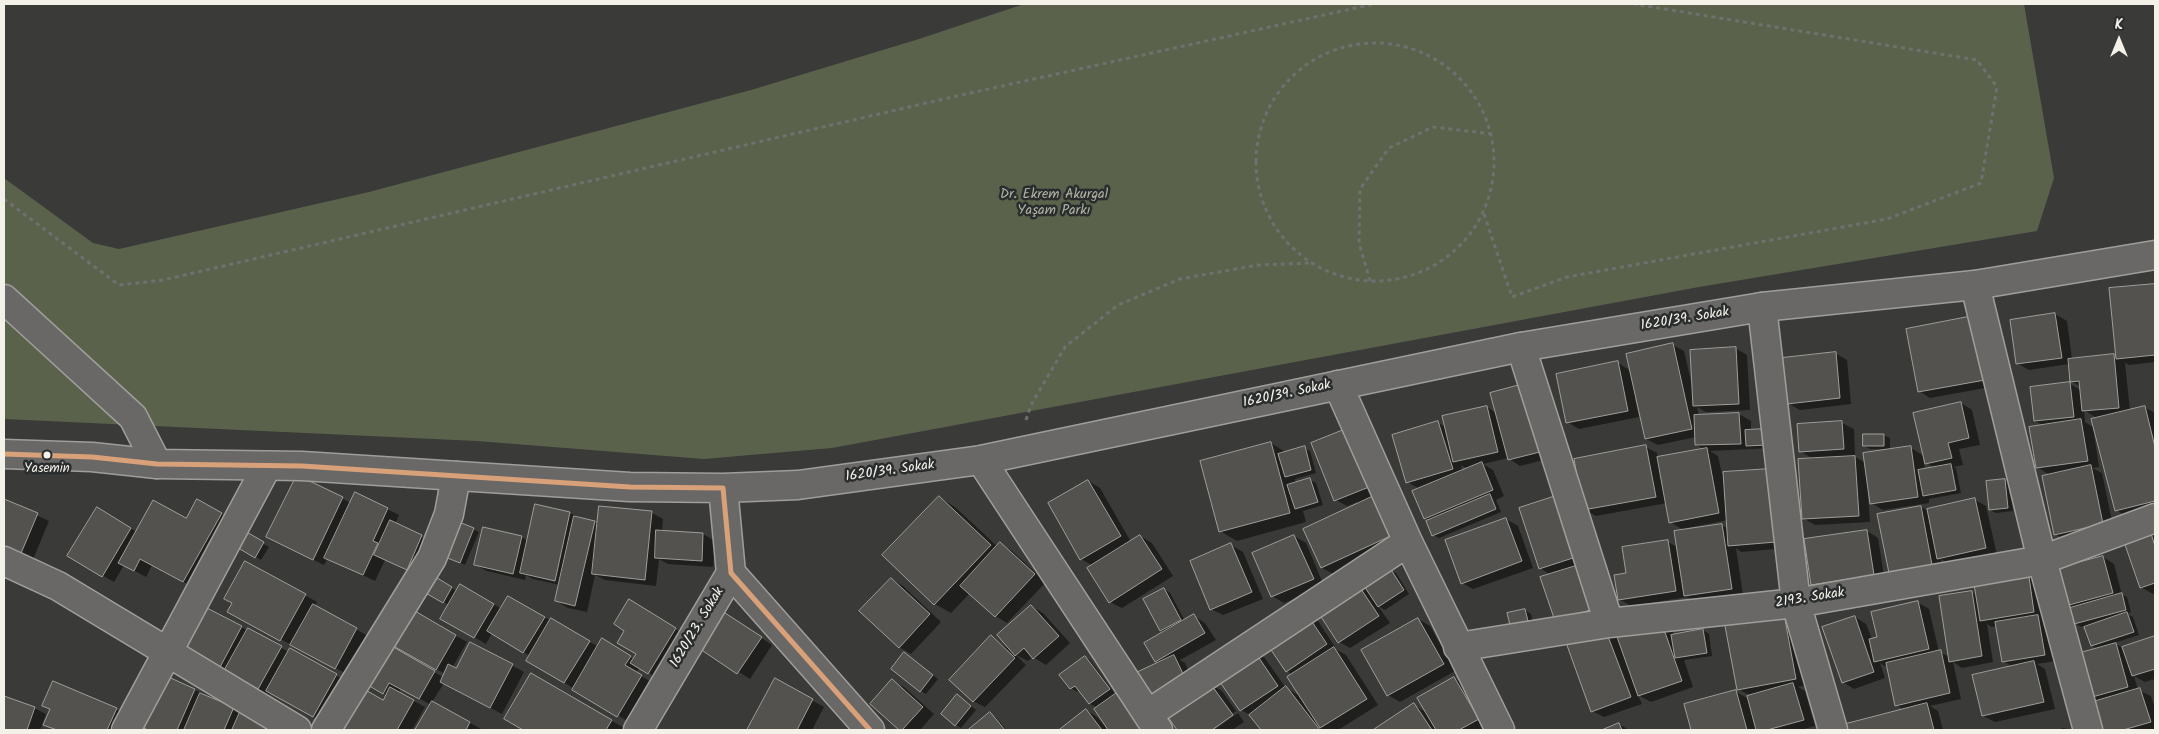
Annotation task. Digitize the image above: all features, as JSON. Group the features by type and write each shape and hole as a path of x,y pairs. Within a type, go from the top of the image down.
{"street":[{"name":"1620/39. Sokak","path":"4,454 92,457 156,464 302,466 630,486 723,488 798,485 981,460 1521,347 1762,307 1976,285 2155,255"},
{"path":"1976,285 2042,560 2088,730"},
{"path":"4,299 133,417 156,464"},
{"path":"1762,307 1796,602 1833,730"},
{"path":"1521,347 1608,623"},
{"path":"1338,385 1408,542 1500,730"},
{"path":"981,460 1153,722 1408,542"},
{"path":"126,730 166,651 267,466"},
{"path":"326,730 432,558 449,514 456,476"},
{"name":"1620/23. Sokak","path":"638,730 731,573 723,488"},
{"name":"2193. Sokak","path":"1458,647 1608,623 1796,602 2042,560 2155,518"},
{"path":"4,561 58,586 297,730"},
{"path":"731,573 870,730"}],"path":[{"path":"4,199 120,285 163,280 958,96 1374,4"},
{"path":"1484,214 1512,297 1567,277 1887,219 1981,183 1997,87 1977,60 1634,4"},
{"path":"1372,41 1413,47 1449,66 1477,97 1493,134 1496,175 1484,214 1462,246 1431,269 1394,280 1355,280 1319,268 1288,245 1266,213 1256,176 1257,137 1271,102 1297,70 1332,50 1372,41"},
{"path":"1370,280 1359,243 1360,189 1390,148 1432,126 1493,134"},
{"path":"1015,453 1031,405 1065,347 1118,306 1180,279 1258,265 1312,263"}],"green space":[{"name":"Dr. Ekrem Akurgal Yaşam Parkı","path":"1024,4 2024,4 2054,178 2037,231 1699,287 832,448 704,459 477,441 4,419 4,178 93,243 119,249 369,192 751,90 919,39"}],"building":[{"path":"2155,284 2155,355 2116,359 2109,288"},
{"path":"2055,313 2062,358 2016,364 2010,320"},
{"path":"1973,316 1985,380 1918,392 1906,329"},
{"path":"1673,343 1692,429 1645,439 1626,354"},
{"path":"1736,347 1739,404 1693,406 1690,350"},
{"path":"1836,352 1840,398 1787,404 1782,358"},
{"path":"2114,354 2119,408 2082,411 2079,381 2070,382 2068,359"},
{"path":"1618,361 1628,411 1566,423 1556,374"},
{"path":"1531,382 1548,450 1508,460 1490,393"},
{"path":"2070,382 2074,417 2034,421 2030,387"},
{"path":"1961,402 1969,438 1948,443 1952,458 1925,464 1913,413"},
{"path":"1487,406 1498,452 1453,462 1442,416"},
{"path":"2145,406 2155,447 2155,501 2115,511 2091,419"},
{"path":"1739,413 1741,444 1695,445 1694,415"},
{"path":"2081,419 2088,461 2036,468 2029,427"},
{"path":"1438,421 1453,469 1406,483 1392,435"},
{"path":"1842,421 1844,449 1799,452 1797,424"},
{"path":"1346,429 1369,487 1334,501 1311,443"},
{"path":"1766,429 1767,445 1746,446 1745,430"},
{"path":"1863,434 1884,434 1884,446 1863,446"},
{"path":"1271,442 1290,513 1219,532 1200,461"},
{"path":"1646,445 1656,497 1583,510 1574,459"},
{"path":"1305,446 1311,470 1285,477 1278,454"},
{"path":"1911,446 1918,497 1870,504 1863,453"},
{"path":"1707,448 1719,513 1669,523 1657,457"},
{"path":"1855,456 1859,516 1802,519 1798,459"},
{"path":"1482,462 1493,490 1424,519 1412,491"},
{"path":"1951,464 1956,490 1923,496 1918,470"},
{"path":"2091,465 2103,524 2054,535 2042,476"},
{"path":"1770,469 1776,542 1728,546 1723,472"},
{"path":"297,475 343,497 313,560 266,537"},
{"path":"1310,478 1318,502 1295,509 1287,485"},
{"path":"2005,479 2008,508 1989,510 1986,481"},
{"path":"1088,480 1121,536 1080,560 1048,503"},
{"path":"355,492 388,508 373,541 378,543 363,575 324,558"},
{"path":"1378,494 1397,533 1321,568 1303,529"},
{"path":"1490,494 1496,509 1432,536 1426,521"},
{"path":"1559,495 1579,556 1539,569 1519,508"},
{"path":"939,496 991,545 934,605 882,555"},
{"path":"1975,498 1986,548 1937,559 1927,509"},
{"path":"4,499 38,513 19,558 4,552"},
{"path":"197,499 222,513 183,582 140,559 134,571 118,563 153,500 186,518"},
{"path":"535,504 570,512 555,581 520,573"},
{"path":"599,506 652,511 645,580 592,574"},
{"path":"1921,506 1932,565 1889,573 1877,514"},
{"path":"97,507 131,528 102,577 67,556"},
{"path":"574,516 595,521 575,606 555,601"},
{"path":"1506,518 1522,561 1461,584 1445,540"},
{"path":"390,520 422,535 407,570 374,555"},
{"path":"454,520 474,528 460,563 440,555"},
{"path":"1722,524 1732,589 1684,596 1674,531"},
{"path":"483,527 522,536 513,574 474,565"},
{"path":"2149,527 2155,546 2155,583 2140,588 2122,536"},
{"path":"656,530 703,533 702,561 655,558"},
{"path":"1867,530 1874,575 1811,585 1804,539"},
{"path":"245,531 264,542 255,558 235,546"},
{"path":"1140,535 1162,569 1109,603 1087,568"},
{"path":"1294,535 1314,579 1271,597 1252,553"},
{"path":"1668,540 1676,591 1618,600 1614,575 1626,573 1622,547"},
{"path":"1000,542 1035,574 995,617 960,586"},
{"path":"1231,543 1252,592 1210,610 1190,561"},
{"path":"2103,556 2113,593 2058,608 2048,571"},
{"path":"245,561 306,594 280,641 227,612 232,603 224,599"},
{"path":"1579,565 1593,609 1555,621 1540,577"},
{"path":"1390,568 1404,590 1378,607 1364,586"},
{"path":"2028,570 2034,612 1980,621 1973,578"},
{"path":"434,576 452,587 443,603 424,592"},
{"path":"891,578 930,614 899,648 859,611"},
{"path":"1355,580 1379,616 1338,643 1314,606"},
{"path":"460,584 494,604 474,638 440,619"},
{"path":"1164,588 1181,620 1160,631 1143,599"},
{"path":"1972,591 1982,656 1949,662 1939,596"},
{"path":"2122,593 2126,610 2074,624 2070,608"},
{"path":"508,596 545,617 523,653 487,631"},
{"path":"629,599 676,628 648,674 630,663 636,654 617,643 624,631 614,624"},
{"path":"1918,601 1929,649 1874,662 1869,639 1877,637 1871,612"},
{"path":"313,604 357,628 335,669 290,645"},
{"path":"1031,605 1059,636 1033,659 1024,648 1015,656 997,635"},
{"path":"203,606 242,626 219,669 181,649"},
{"path":"408,607 456,635 436,670 388,643"},
{"path":"1525,609 1529,625 1511,629 1507,613"},
{"path":"722,611 762,637 737,674 697,647"},
{"path":"2127,612 2134,632 2091,646 2084,627"},
{"path":"1306,613 1327,644 1286,672 1265,641"},
{"path":"1194,614 1205,633 1155,662 1144,643"},
{"path":"1784,614 1796,679 1737,690 1725,626"},
{"path":"2038,615 2045,655 2002,662 1995,622"},
{"path":"1855,616 1874,672 1842,683 1822,627"},
{"path":"551,618 590,641 564,683 526,661"},
{"path":"1418,618 1444,664 1387,696 1361,650"},
{"path":"1660,618 1682,681 1638,696 1616,634"},
{"path":"248,628 282,646 258,689 224,671"},
{"path":"1703,629 1707,653 1675,658 1671,635"},
{"path":"1606,631 1631,697 1591,712 1564,637"},
{"path":"991,635 1015,658 973,702 949,680"},
{"path":"2155,636 2155,669 2132,676 2122,647"},
{"path":"602,638 631,656 625,665 642,675 617,717 572,690"},
{"path":"470,642 513,664 490,708 440,682 448,664 456,668"},
{"path":"2116,643 2128,687 2085,699 2073,655"},
{"path":"388,644 435,671 419,699 389,683 383,694 366,684"},
{"path":"1334,647 1367,699 1320,728 1287,677"},
{"path":"290,648 337,674 313,717 266,691"},
{"path":"1253,649 1278,686 1240,711 1215,675"},
{"path":"1941,650 1950,693 1895,706 1886,663"},
{"path":"904,652 933,675 920,692 891,669"},
{"path":"1174,655 1187,682 1149,700 1136,673"},
{"path":"1085,656 1110,689 1089,704 1075,686 1070,689 1059,675"},
{"path":"2034,661 2044,702 1982,716 1972,675"},
{"path":"531,673 612,720 606,730 523,730 504,719"},
{"path":"164,675 195,689 177,730 148,730 141,727"},
{"path":"1454,677 1479,719 1459,730 1436,730 1417,698"},
{"path":"775,678 813,699 797,730 747,730"},
{"path":"892,679 923,707 902,730 899,730 870,704"},
{"path":"53,681 117,708 107,730 57,730 43,725 50,709 42,706"},
{"path":"1210,683 1233,715 1212,730 1177,730 1166,714"},
{"path":"1793,683 1804,720 1767,730 1756,730 1747,696"},
{"path":"1286,686 1320,730 1261,730 1249,715"},
{"path":"390,687 414,700 397,730 338,730 362,688 383,700"},
{"path":"2140,688 2151,722 2123,730 2094,730 2086,704"},
{"path":"1736,690 1747,730 1691,730 1684,704"},
{"path":"1118,692 1143,730 1108,730 1094,709"},
{"path":"200,693 234,707 224,730 184,730"},
{"path":"957,694 971,706 955,726 941,714"},
{"path":"4,696 35,707 27,730 4,730"},
{"path":"432,701 470,722 466,730 415,730"},
{"path":"1414,703 1432,730 1373,730"},
{"path":"1927,703 1934,730 1848,730 1846,724"},
{"path":"1086,709 1102,730 1059,730"},
{"path":"240,712 272,725 269,730 232,730"},
{"path":"990,712 1005,730 968,730"},
{"path":"1619,723 1622,730 1602,730"}],"transit line":[{"path":"4,454 92,457 157,464 302,466 630,487 723,488 731,573 870,730"}],"place":[{"name":"Yasemin","path":"47,455"}]}
